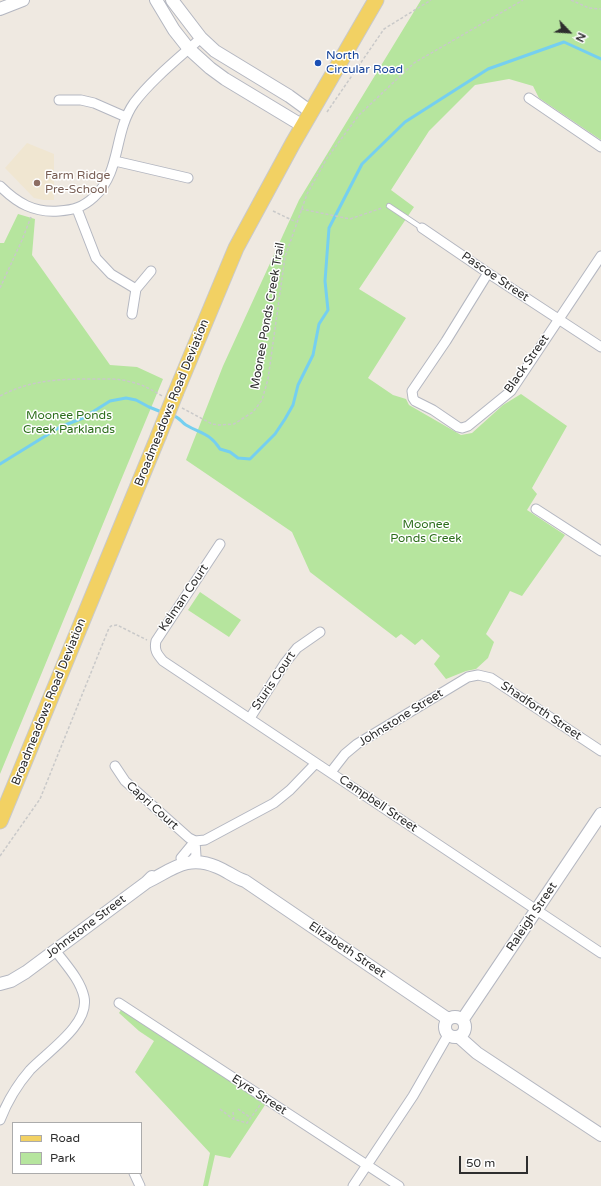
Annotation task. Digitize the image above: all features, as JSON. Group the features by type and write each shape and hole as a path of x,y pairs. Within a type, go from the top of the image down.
{"main road":[{"name":"Broadmeadows Road Deviation","path":"0,821 236,248 273,178 376,0"}],"street":[{"path":"0,9 23,0"},
{"path":"156,0 174,30 189,49 210,68 303,126"},
{"path":"172,0 202,38 215,51 289,96 311,112"},
{"path":"0,186 9,195 20,202 34,209 46,212 77,209 88,202 102,189 110,176 115,161 120,135 126,117 134,103 152,83 202,38"},
{"path":"244,90 252,74"},
{"path":"529,98 601,147"},
{"path":"59,100 81,100 94,103 126,117"},
{"path":"115,161 188,178"},
{"path":"77,209 96,258 111,274 136,289"},
{"name":"Pascoe Street","path":"422,228 601,347"},
{"name":"Black Street","path":"488,273 443,347 413,387 412,395 415,401 462,428 468,426 511,391 601,256"},
{"path":"132,314 136,289 151,271"},
{"path":"536,508 601,551"},
{"name":"Kelman Court","path":"157,653 155,645 158,636 220,544"},
{"name":"Sturis Court","path":"250,718 285,663 297,648 320,632"},
{"name":"Campbell Street","path":"157,653 163,661 601,953"},
{"name":"Shadforth Street","path":"478,675 492,678 601,751"},
{"name":"Johnstone Street","path":"331,772 345,754 357,744 468,677 478,675"},
{"path":"189,859 195,841 205,840 274,804 316,763"},
{"name":"Capri Court","path":"115,766 125,781 188,838 195,841"},
{"name":"Raleigh Street","path":"463,1019 601,814"},
{"name":"Johnstone Street","path":"0,992 147,882 166,864 189,859 195,841"},
{"name":"Elizabeth Street","path":"189,859 209,857 222,862 240,874 246,881 448,1019"},
{"path":"0,1120 4,1108 16,1088 30,1070 78,1022 84,1010 84,998 81,988 76,978 55,950"},
{"name":"Johnstone Street","path":"0,984 11,981 26,972"},
{"name":"Eyre Street","path":"119,1003 399,1186"},
{"path":"353,1186 454,1036 465,1031 466,1026 463,1019 453,1017 448,1019 445,1026 454,1036 601,1136"},
{"path":"134,1174 140,1186"}],"lane":[{"name":"Pascoe Street","path":"389,206 422,228"}],"path":[{"path":"327,112 384,29 431,0"},
{"name":"Moonee Ponds Creek Trail","path":"219,426 234,424 246,417 253,412 262,400 270,365 285,256 306,194 327,158 359,115 414,63 523,0"},
{"path":"571,0 589,8 601,9"},
{"path":"301,209 350,219 389,206"},
{"path":"0,288 22,240 34,209"},
{"path":"273,211 296,222"},
{"path":"0,396 26,385 59,379 113,379 124,380 140,385"},
{"path":"0,856 40,799 109,628 117,625 145,640 149,636"},
{"path":"220,1109 234,1120 247,1123 256,1110"},
{"path":"238,1109 251,1118"},
{"path":"233,1112 234,1120"}],"shaded area":[{"name":"Farm Ridge Pre-School","path":"27,143 54,154 54,200 34,198 5,168"}],"green space":[{"name":"Moonee Ponds Creek","path":"421,0 601,0 601,140 539,98 533,86 509,79 475,85 429,131 391,190 414,207 359,289 406,318 368,378 393,395 406,399 409,405 461,435 472,433 503,405 521,394 567,426 532,488 537,494 527,510 565,535 522,596 510,591 486,634 494,642 488,658 476,669 466,671 446,679 434,664 440,656 422,639 415,645 401,634 396,638 310,572 292,532 186,460 223,366 299,200"},
{"name":"Moonee Ponds Creek Parklands","path":"18,214 35,219 32,255 110,365 137,367 163,379 0,774 0,243 4,243"},
{"path":"200,592 241,620 229,637 188,610"},
{"path":"123,1007 265,1105 230,1158 215,1155 208,1186 203,1186 210,1153 135,1072 154,1041 139,1031 119,1013"}],"waterway":[{"name":"Moonee Ponds Creek","path":"171,415 178,418 186,425 205,434 213,440 220,449 230,452 238,458 250,459 275,434 285,419 293,405 298,385 313,355 319,324 328,310 325,281 329,228 362,164 405,122 488,69 564,42 601,59"},
{"name":"Moonee Ponds Creek","path":"0,464 60,427 83,418 110,401 126,398 136,400 164,413"}],"place":[{"name":"North Circular Road","path":"318,63"},
{"name":"Farm Ridge Pre-School","path":"37,183"}]}
